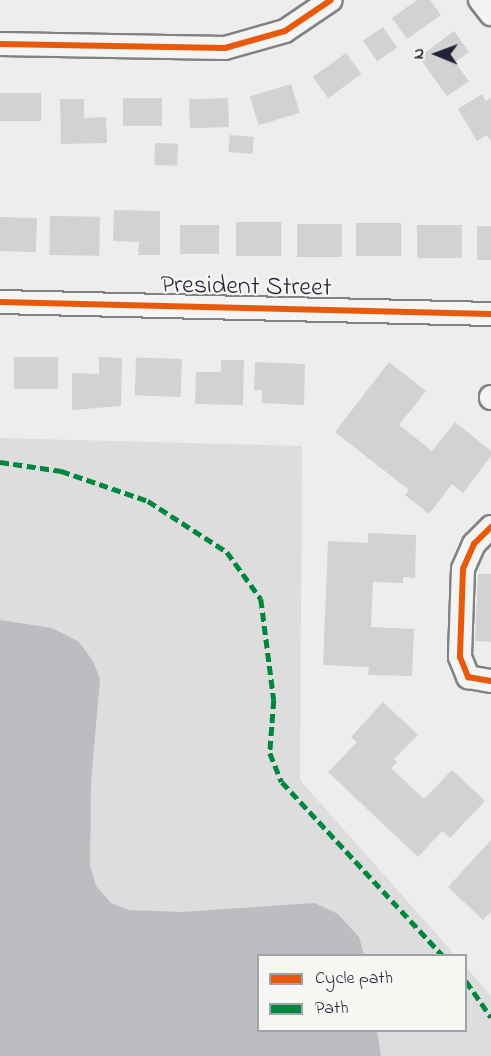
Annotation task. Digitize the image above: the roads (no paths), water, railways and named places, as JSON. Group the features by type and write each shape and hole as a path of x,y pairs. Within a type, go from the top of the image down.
{"street":[{"path":"0,44 225,48 285,32 331,0"},
{"path":"480,0 491,14"},
{"name":"President Street","path":"0,302 491,314"},
{"path":"491,527 474,544 463,569 460,657 468,677 491,681"}]}
